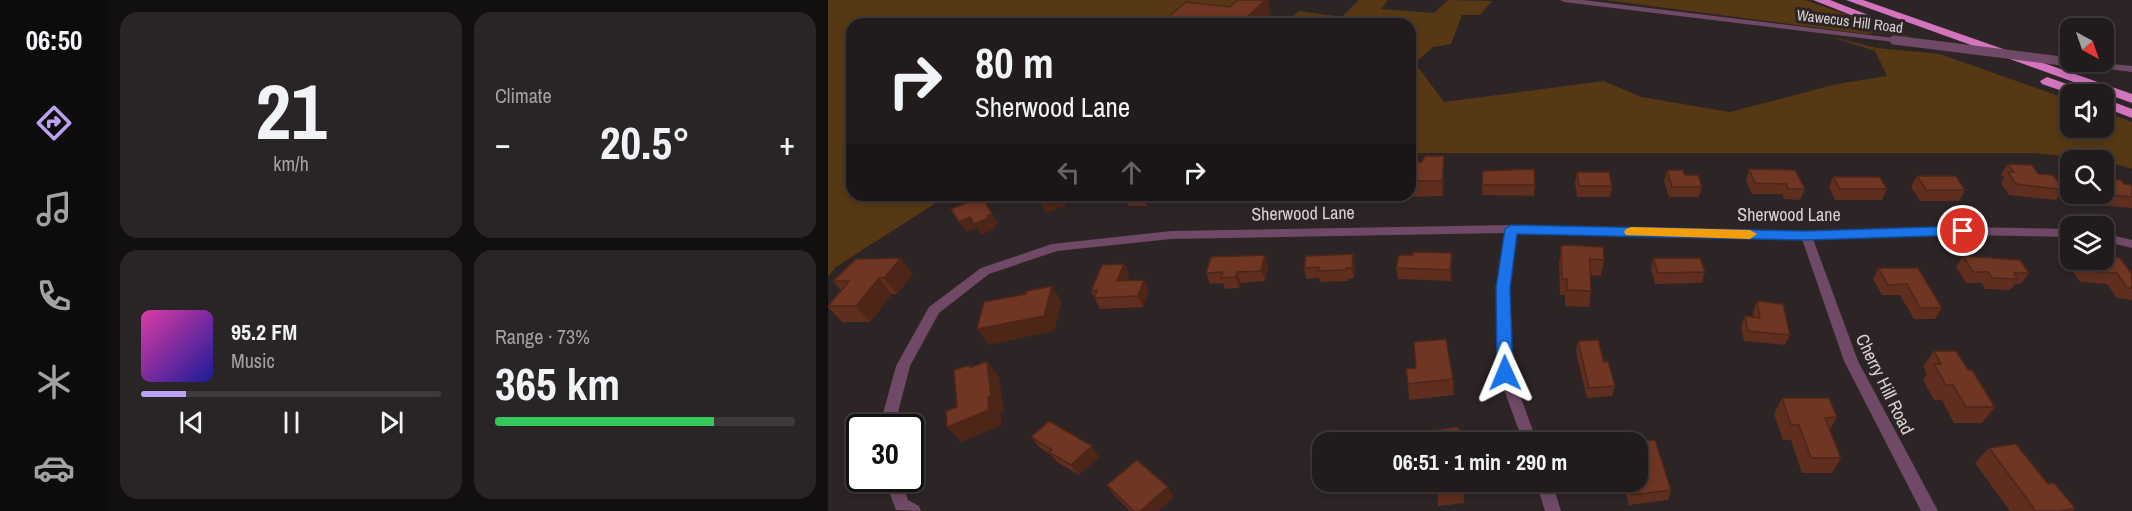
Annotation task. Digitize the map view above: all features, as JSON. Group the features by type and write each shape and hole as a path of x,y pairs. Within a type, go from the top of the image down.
{"highway":[{"path":"1819,0 2060,86"},
{"path":"1852,0 2132,99"},
{"path":"2114,107 2132,114"}],"street":[{"name":"Wawecus Hill Road","path":"1564,0 2132,69"},
{"name":"Sherwood Lane","path":"890,414 903,366 934,310 985,271 1056,247 1171,235 1511,229 1806,235 1963,231 2060,233"},
{"path":"1511,229 1503,288 1505,373 1526,432"},
{"name":"Cherry Hill Road","path":"1806,235 1851,361 1930,511"},
{"path":"2114,239 2132,243"},
{"path":"897,492 902,505 913,511"},
{"path":"1547,492 1553,511"}],"shaded area":[{"path":"828,0 1251,0 1202,18 846,18 846,201 939,201 836,267 828,277"},
{"path":"1359,0 1388,0 1381,9 1434,13 1448,0 1492,1 1480,15 1462,15 1451,44 1433,47 1416,62 1416,18 1291,18 1299,11 1342,17"},
{"path":"1605,0 1805,0 1910,37 1866,34"},
{"path":"1828,36 1877,48 1940,54 2060,96 2060,138 2114,138 2114,115 2132,122 2132,169 2114,163 2114,150 2060,150 2060,156 2034,153 1416,153 1416,64 1444,102 1604,81 1641,97 1730,112 1837,84 1887,76 1875,51"}],"building":[{"path":"1237,0 1265,0 1246,18 1167,18 1186,2 1230,7"},
{"path":"1425,156 1444,156 1442,181 1416,181 1416,162 1422,162"},
{"path":"2008,164 2032,165 2038,174 2053,175 2060,185 2060,190 2016,184 2008,172 2014,172"},
{"path":"1534,169 1535,185 1482,185 1483,171"},
{"path":"1749,169 1795,170 1805,189 1788,189 1786,184 1755,183"},
{"path":"1667,170 1683,170 1685,175 1698,175 1702,187 1672,187"},
{"path":"1577,172 1609,172 1612,186 1579,186"},
{"path":"1917,176 1956,176 1965,190 1926,190"},
{"path":"1833,177 1880,177 1887,189 1840,189"},
{"path":"2114,179 2132,185 2132,197 2114,195"},
{"path":"972,201 984,201 992,214 987,216 989,218 974,224 970,217 959,222 951,209"},
{"path":"1563,245 1603,247 1604,260 1590,259 1591,291 1567,290 1567,279 1562,279 1561,247"},
{"path":"1413,252 1452,253 1450,270 1396,268 1399,255 1413,255"},
{"path":"1353,254 1352,268 1346,268 1346,270 1318,271 1319,267 1304,268 1306,256"},
{"path":"1265,255 1261,271 1237,272 1236,277 1221,278 1223,272 1206,273 1211,257"},
{"path":"1963,256 2020,260 2029,273 2014,273 2018,279 1992,278 1988,272 1973,272"},
{"path":"2114,257 2120,258 2132,274 2132,288 2127,288 2117,273 2089,271 2114,270"},
{"path":"901,258 884,278 879,278 856,306 828,306 849,281 833,281 856,259"},
{"path":"1653,258 1700,258 1705,272 1658,273"},
{"path":"1124,264 1117,281 1144,280 1138,296 1094,298 1097,290 1091,291 1102,265"},
{"path":"1878,268 1918,268 1942,308 1920,308 1907,284 1888,285"},
{"path":"1052,286 1044,316 977,329 984,302 1026,294 1027,291"},
{"path":"1757,301 1783,304 1790,335 1748,331 1745,316 1760,318"},
{"path":"1446,339 1453,379 1408,384 1406,369 1416,368 1414,342"},
{"path":"1598,340 1604,362 1608,361 1615,386 1589,388 1578,341"},
{"path":"1934,351 1956,351 1968,370 1972,370 1995,407 1966,407 1953,385 1946,385 1934,364 1941,364"},
{"path":"987,361 991,396 988,397 989,410 947,427 946,411 957,407 954,370 970,365 970,368"},
{"path":"1782,398 1829,398 1837,417 1825,418 1841,458 1811,458 1799,425 1791,425"},
{"path":"1049,421 1092,446 1071,465 1049,452 1052,450 1031,437"},
{"path":"1458,427 1458,432 1435,432 1435,430"},
{"path":"1655,440 1671,490 1632,495 1631,492 1648,492 1648,441"},
{"path":"2016,444 2048,484 2054,483 2075,508 2060,511 2036,511 1989,448"},
{"path":"1137,460 1168,487 1140,511 1134,511 1107,485"}],"slow traffic":[{"path":"1631,232 1750,234"}],"route":[{"path":"1505,373 1503,288 1511,229 1806,235 1963,231"}]}
